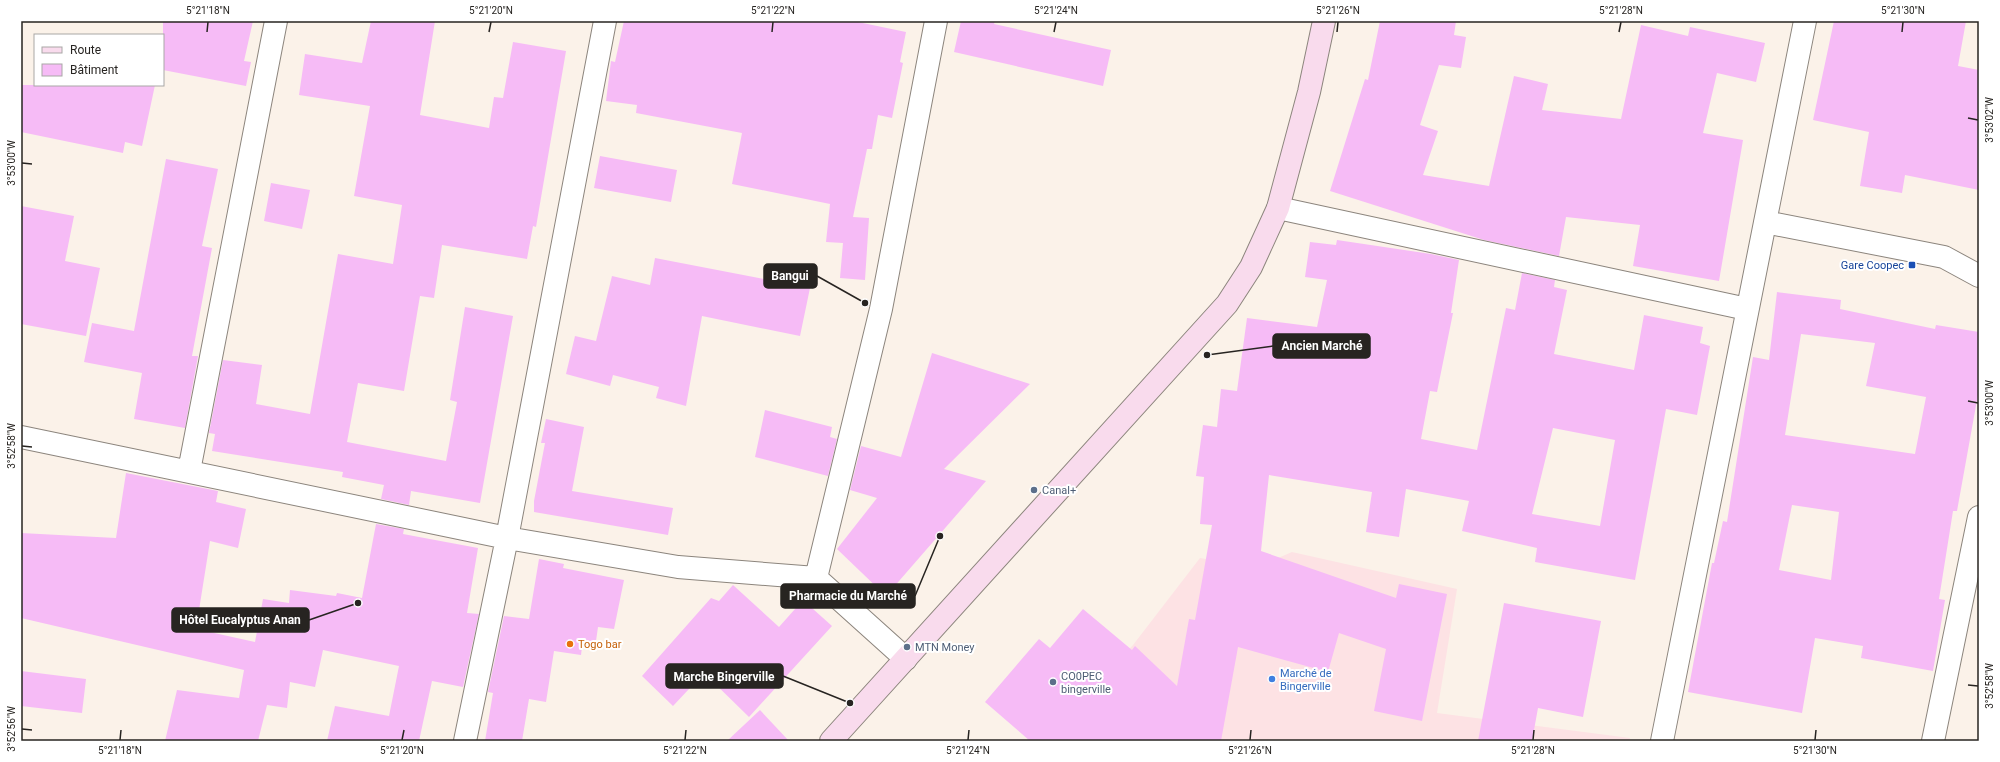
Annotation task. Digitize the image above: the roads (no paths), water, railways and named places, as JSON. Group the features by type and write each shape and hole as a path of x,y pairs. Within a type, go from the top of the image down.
{"main road":[{"path":"831,741 1227,304 1251,267 1278,208 1309,92 1324,21"}],"street":[{"path":"189,471 276,21"},
{"path":"465,741 507,538 605,21"},
{"path":"816,578 881,310 936,21"},
{"path":"1662,741 1804,21"},
{"path":"1278,208 1747,309"},
{"path":"1765,222 1944,257 1979,276"},
{"path":"21,437 507,538 678,567 816,578 906,659"},
{"path":"1934,741 1979,517"}],"place":[{"name":"Gare Coopec","path":"1912,265"},
{"name":"Bangui","path":"865,303"},
{"name":"Ancien Marché","path":"1207,355"},
{"name":"Canal+","path":"1034,490"},
{"name":"Pharmacie du Marché","path":"940,536"},
{"name":"Hôtel Eucalyptus Anan","path":"358,603"},
{"name":"Togo bar","path":"570,644"},
{"name":"MTN Money","path":"907,647"},
{"name":"Marché de Bingerville","path":"1272,679"},
{"name":"CO0PEC bingerville","path":"1053,682"},
{"name":"Marche Bingerville","path":"850,703"}]}
